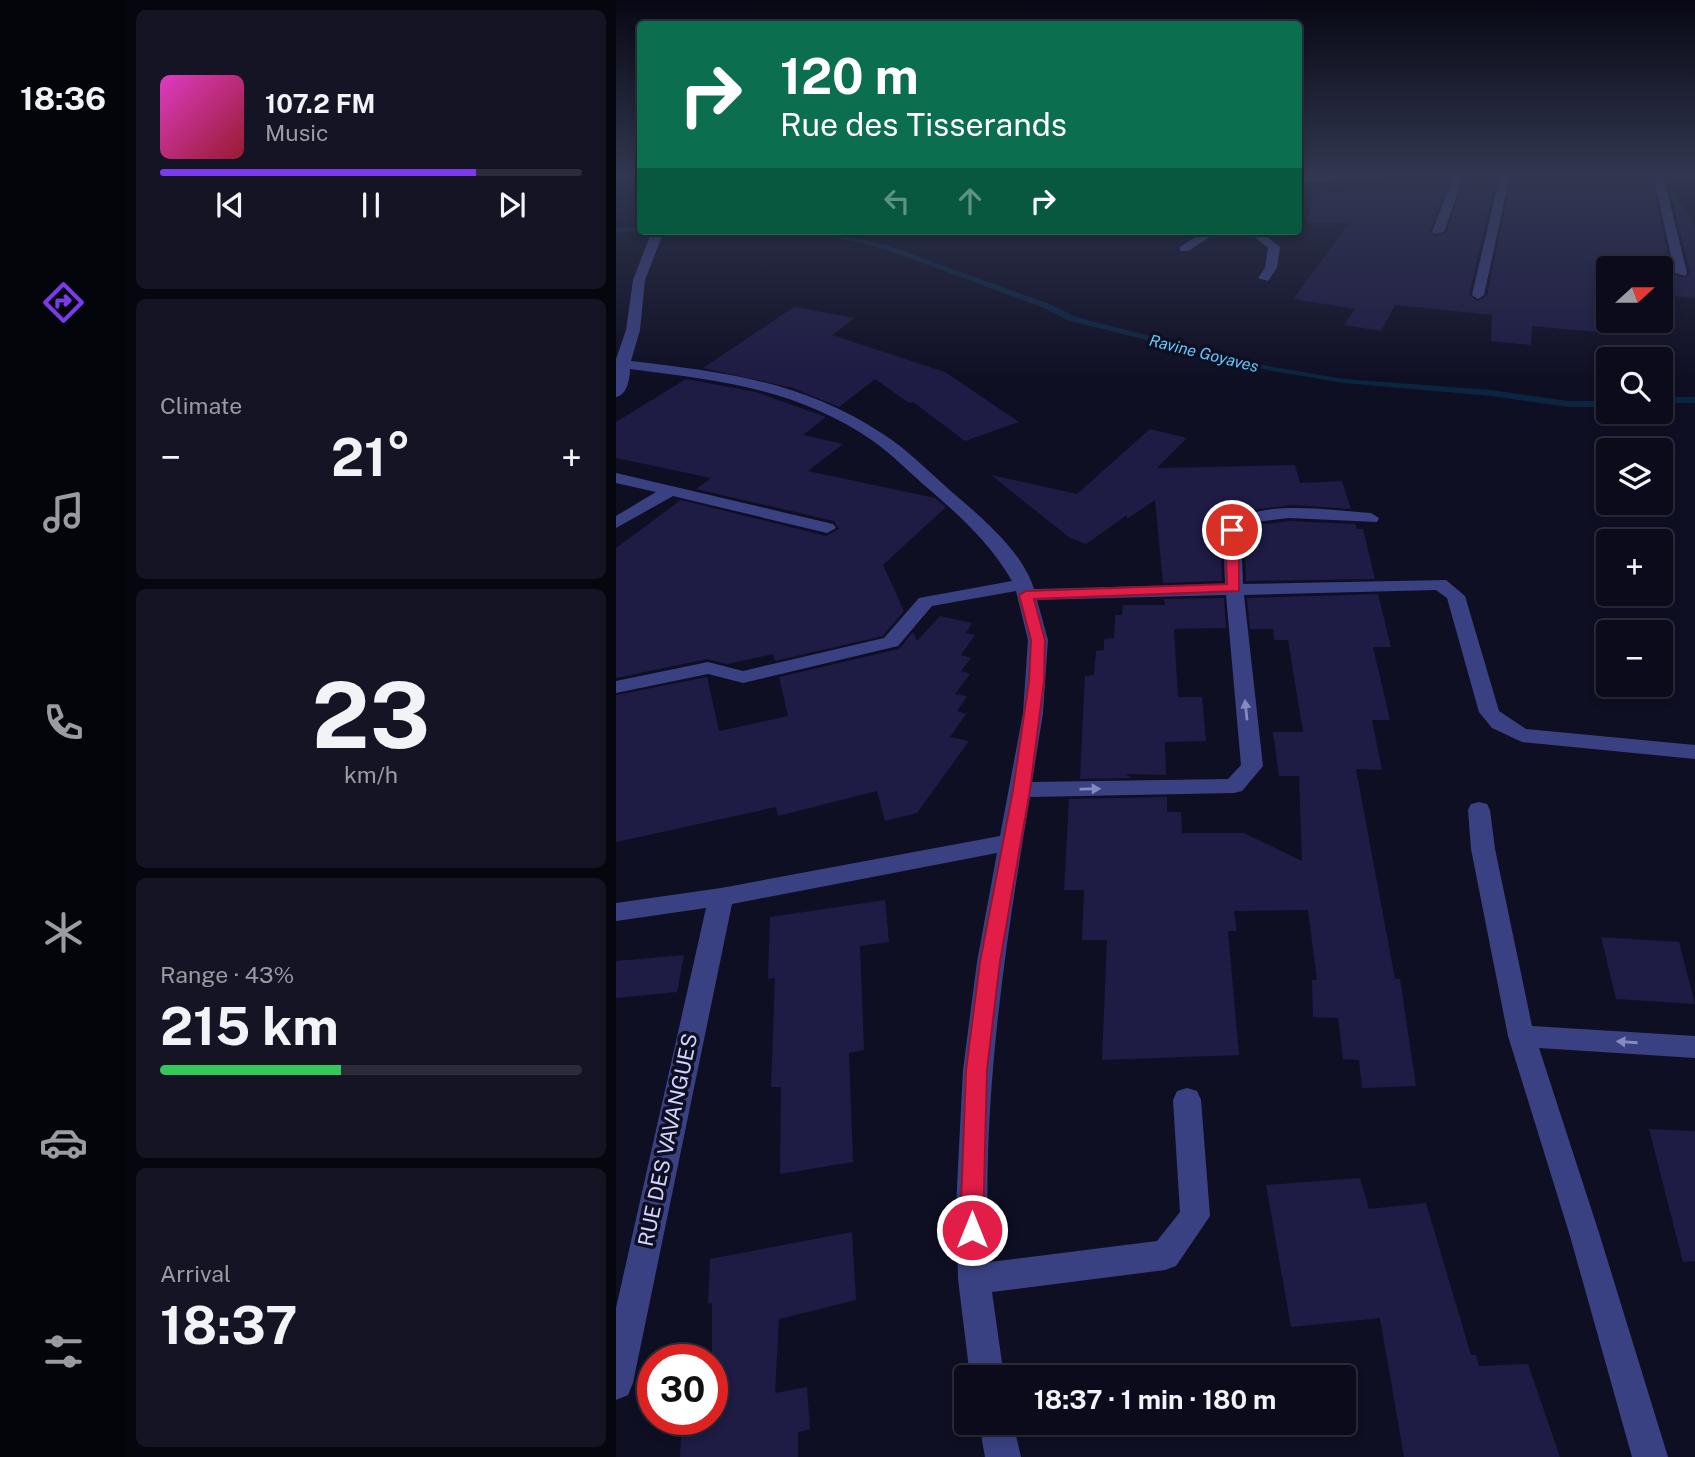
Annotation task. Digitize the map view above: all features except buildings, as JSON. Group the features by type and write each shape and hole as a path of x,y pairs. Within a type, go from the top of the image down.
{"street":[{"path":"616,393 623,379 620,363 633,330 639,280 653,243"},
{"path":"1184,249 1194,243"},
{"path":"1264,278 1271,268 1274,247 1268,243"},
{"path":"1478,295 1490,243"},
{"path":"1674,243 1681,273"},
{"path":"620,363 730,377 801,397 831,411 879,438 972,518 1009,560 1024,590 1038,640 1033,713 990,962 977,1070 971,1206 974,1279 985,1365"},
{"path":"616,478 827,528"},
{"path":"616,523 670,491"},
{"path":"1021,790 1234,786 1252,766 1234,588 1232,530 1251,518 1289,513 1371,518"},
{"path":"616,687 708,668 743,677 891,642 926,602 1024,590 1440,584 1457,596 1489,712 1505,727 1521,735 1695,752"},
{"path":"1479,810 1483,849 1521,1036 1585,1236 1650,1457"},
{"path":"616,912 721,897 1012,842"},
{"name":"RUE DES VAVANGUES","path":"616,1383 721,897"},
{"path":"1521,1036 1695,1047"},
{"path":"974,1279 1165,1255 1195,1216 1187,1100"},
{"path":"998,1435 1003,1457"}],"waterway":[{"name":"Ravine Goyaves","path":"869,243 887,247 1049,307 1073,319 1267,368 1344,381 1491,393 1568,404 1596,404"},
{"name":"Ravine Goyaves","path":"1673,400 1695,400"}],"route":[{"path":"972,1230 977,1070 990,962 1021,790 1037,681 1038,640 1026,595 1234,588 1232,530"}]}
